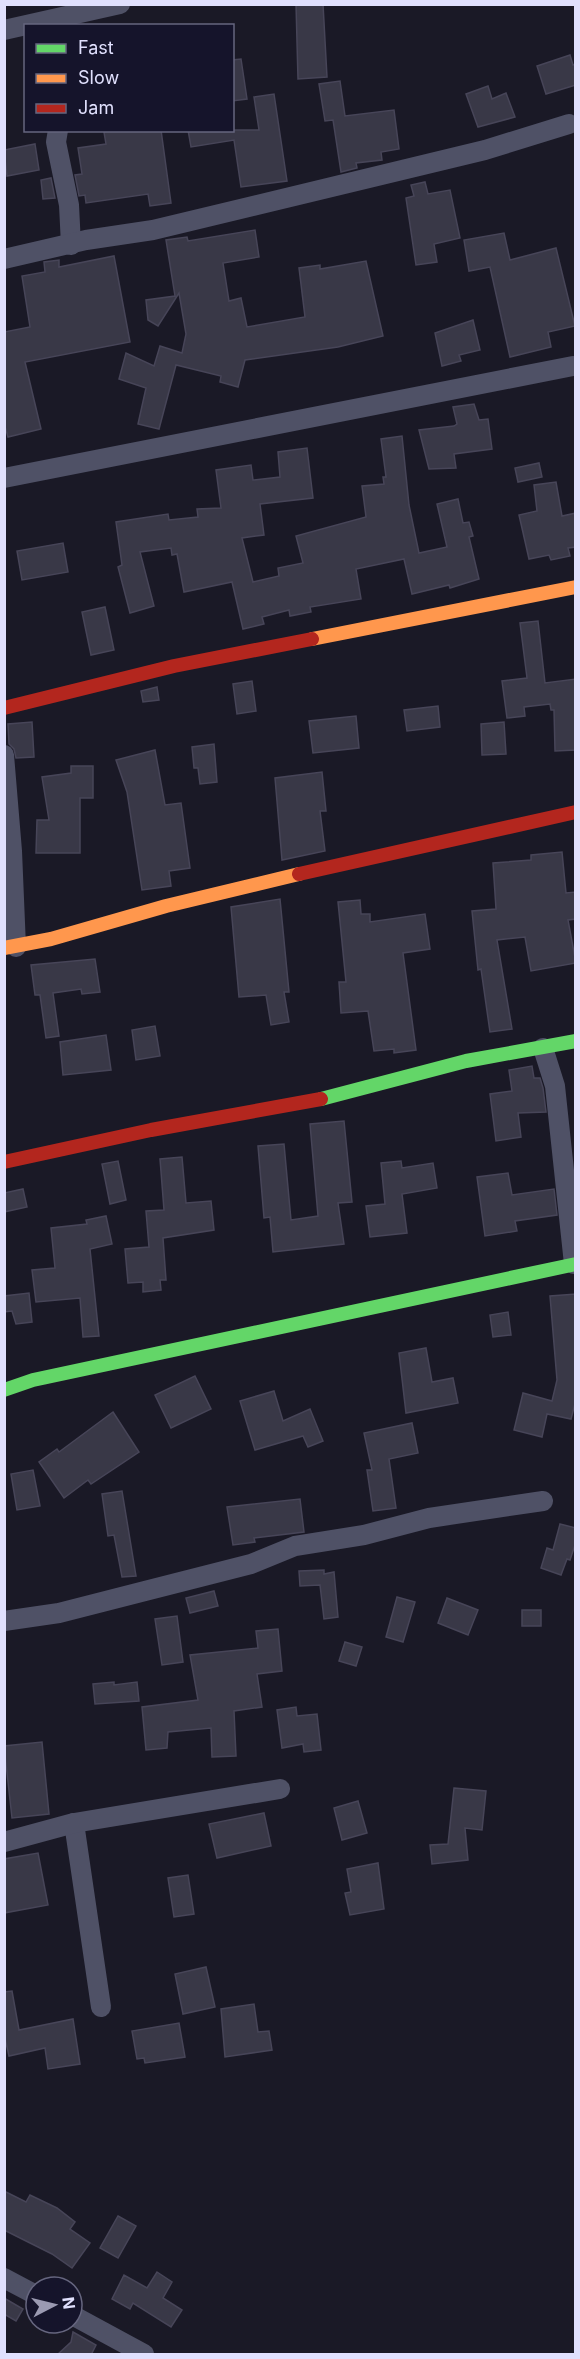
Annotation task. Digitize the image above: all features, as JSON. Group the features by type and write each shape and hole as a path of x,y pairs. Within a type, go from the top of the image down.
{"street":[{"path":"39,24 120,4"},
{"path":"4,30 24,27"},
{"path":"4,260 86,240 153,230 474,153 569,124"},
{"path":"58,132 56,142 69,205 71,245"},
{"path":"4,478 573,366"},
{"path":"4,708 174,666 576,587"},
{"path":"4,755 10,947 71,936 139,912 238,888 576,812"},
{"path":"4,1162 151,1130 307,1102 466,1061 576,1041"},
{"path":"4,1390 33,1380 575,1264 555,1086 543,1048"},
{"path":"4,1621 58,1613 166,1586 251,1564 295,1546 364,1535 429,1518 543,1501"},
{"path":"4,1842 74,1823 280,1789"},
{"path":"74,1823 101,2007"},
{"path":"4,2278 24,2289"},
{"path":"84,2322 144,2355"}],"building":[{"path":"296,4 323,4 327,77 298,79"},
{"path":"570,55 573,65 576,64 576,85 546,94 537,66"},
{"path":"241,59 247,99 234,101 234,60"},
{"path":"340,81 345,116 394,110 399,149 381,152 382,160 356,163 357,168 341,172 333,120 325,121 319,84"},
{"path":"488,86 492,99 506,93 515,117 478,127 466,94"},
{"path":"274,94 287,181 241,187 234,140 191,147 188,132 259,130 254,97"},
{"path":"104,132 161,132 171,203 150,206 148,194 86,203 85,195 79,196 75,175 82,174 78,148 106,144"},
{"path":"35,144 39,170 7,176 4,150"},
{"path":"51,178 55,198 43,199 41,180"},
{"path":"425,182 428,194 450,190 460,238 434,244 437,262 416,265 406,198 414,196 411,185"},
{"path":"255,230 259,257 223,263 229,301 241,298 247,327 305,317 299,268 320,265 320,269 366,261 383,336 338,347 245,360 238,387 220,382 221,376 176,365 159,429 138,424 146,388 119,379 126,353 154,366 160,346 182,353 186,334 179,293 158,326 148,320 146,300 175,296 166,240 187,237 188,241"},
{"path":"504,233 510,260 556,248 575,326 548,332 551,347 510,357 490,267 469,271 464,240"},
{"path":"114,256 130,342 25,362 41,429 8,437 4,423 4,332 30,327 22,276 45,272 44,262 59,260 59,267"},
{"path":"473,320 480,350 459,355 461,361 442,366 435,333"},
{"path":"474,404 479,420 488,419 492,449 454,454 456,468 429,469 419,430 454,426 457,424 453,407"},
{"path":"402,436 409,505 419,553 447,547 437,504 458,499 463,523 469,522 473,536 469,537 479,579 450,588 449,585 412,594 404,559 356,569 361,599 310,607 311,612 290,616 289,610 262,617 264,624 243,629 232,582 184,592 177,554 172,555 171,548 140,552 154,606 130,613 118,567 122,565 116,522 168,514 169,520 198,517 197,509 221,508 216,470 251,465 253,480 280,477 278,452 307,448 313,498 260,504 264,535 242,538 253,582 279,576 278,568 303,563 296,536 366,517 362,486 384,484 383,477 386,477 381,439"},
{"path":"539,463 542,477 518,482 515,468"},
{"path":"556,482 562,516 576,513 576,547 568,548 570,556 551,560 549,555 529,559 519,515 537,511 534,485"},
{"path":"63,543 68,572 22,580 17,551"},
{"path":"105,607 114,650 91,655 82,612"},
{"path":"538,621 545,683 576,679 576,750 555,751 554,710 551,710 550,704 524,707 525,716 507,718 502,681 527,678 520,623"},
{"path":"252,681 256,711 237,714 233,684"},
{"path":"157,687 159,700 143,702 141,691"},
{"path":"438,706 440,727 407,731 404,710"},
{"path":"356,716 359,748 313,753 309,721"},
{"path":"32,722 34,757 16,758 14,749 9,744 8,724"},
{"path":"504,722 506,754 482,755 481,724"},
{"path":"214,744 217,782 200,784 198,768 194,768 192,747"},
{"path":"155,750 165,805 181,803 190,868 169,871 171,886 142,890 127,792 116,760"},
{"path":"71,766 93,766 93,798 80,798 80,853 36,853 37,820 49,820 42,777 71,773"},
{"path":"322,772 326,811 320,811 325,851 282,860 275,778"},
{"path":"562,852 566,893 576,892 576,919 568,920 576,963 531,971 525,937 497,940 512,1029 490,1032 481,969 478,970 472,911 496,909 493,863 531,860 531,855"},
{"path":"280,899 289,992 284,992 289,1022 271,1025 266,995 239,997 231,907"},
{"path":"360,900 361,914 370,914 370,922 425,914 430,949 403,953 416,1050 394,1053 394,1049 374,1051 368,1011 341,1013 339,982 346,982 338,902"},
{"path":"95,959 100,992 82,994 81,989 53,993 59,1036 46,1038 40,995 35,995 31,965"},
{"path":"155,1026 160,1056 136,1060 132,1030"},
{"path":"106,1035 111,1070 63,1075 60,1042"},
{"path":"532,1066 534,1078 540,1078 546,1112 518,1113 521,1137 496,1141 490,1094 512,1091 509,1070"},
{"path":"344,1121 352,1202 338,1203 344,1244 273,1252 270,1217 264,1218 258,1146 284,1144 291,1220 318,1216 310,1124"},
{"path":"182,1157 186,1203 211,1201 214,1230 163,1238 166,1280 160,1280 161,1290 143,1292 143,1282 128,1283 125,1249 149,1247 146,1211 164,1210 160,1159"},
{"path":"118,1161 126,1200 110,1204 102,1164"},
{"path":"401,1161 402,1168 433,1163 437,1188 402,1194 407,1233 370,1237 366,1206 385,1204 381,1163"},
{"path":"508,1173 512,1195 554,1189 557,1215 515,1221 517,1231 485,1236 477,1177"},
{"path":"23,1189 27,1207 4,1212 4,1193"},
{"path":"106,1216 112,1244 90,1249 99,1336 83,1337 80,1298 36,1302 32,1270 55,1268 51,1228 87,1224 86,1220"},
{"path":"29,1293 32,1322 16,1324 12,1311 4,1312 4,1296"},
{"path":"576,1294 576,1400 571,1419 547,1414 542,1437 514,1430 523,1393 552,1401 557,1380 550,1296"},
{"path":"508,1312 511,1335 493,1337 490,1315"},
{"path":"426,1348 432,1382 453,1378 458,1403 406,1413 399,1353"},
{"path":"195,1376 211,1409 171,1428 155,1395"},
{"path":"274,1391 283,1421 310,1409 323,1441 308,1447 303,1436 255,1450 240,1401"},
{"path":"113,1412 139,1452 91,1484 88,1480 64,1498 39,1462 57,1449 59,1452"},
{"path":"412,1423 418,1453 389,1459 396,1508 373,1511 367,1470 372,1470 364,1433"},
{"path":"33,1470 40,1506 17,1510 11,1474"},
{"path":"122,1491 136,1576 122,1577 114,1535 108,1536 102,1494"},
{"path":"300,1499 304,1532 254,1538 255,1542 233,1545 227,1507"},
{"path":"560,1524 576,1528 576,1542 570,1560 567,1559 561,1575 541,1568 547,1548 553,1550"},
{"path":"324,1570 324,1574 334,1572 338,1617 324,1619 320,1585 300,1586 299,1571"},
{"path":"214,1591 218,1606 190,1613 186,1598"},
{"path":"397,1597 415,1602 403,1642 386,1637"},
{"path":"447,1598 478,1610 468,1635 438,1623"},
{"path":"522,1610 541,1610 541,1626 522,1626"},
{"path":"177,1616 183,1662 162,1665 155,1619"},
{"path":"278,1629 282,1671 257,1674 262,1707 234,1711 236,1756 212,1757 211,1728 168,1732 167,1748 146,1750 142,1707 198,1700 190,1655 258,1648 256,1631"},
{"path":"345,1642 362,1647 356,1666 339,1661"},
{"path":"114,1682 114,1685 137,1682 139,1701 95,1704 93,1684"},
{"path":"296,1707 297,1716 317,1714 321,1750 304,1752 303,1744 282,1748 277,1710"},
{"path":"42,1742 49,1814 12,1818 4,1746"},
{"path":"454,1788 486,1791 482,1830 465,1828 468,1860 432,1864 430,1845 448,1844"},
{"path":"358,1801 367,1833 342,1840 334,1808"},
{"path":"264,1813 271,1846 217,1858 209,1824"},
{"path":"38,1853 48,1905 4,1913 4,1859"},
{"path":"378,1863 384,1909 350,1915 345,1893 351,1892 347,1869"},
{"path":"188,1875 194,1914 174,1917 168,1878"},
{"path":"206,1967 215,2007 183,2014 175,1974"},
{"path":"12,1991 19,2030 73,2019 80,2064 48,2069 45,2048 9,2056 4,2034 4,1992"},
{"path":"254,2004 258,2032 269,2031 272,2050 225,2057 221,2009"},
{"path":"179,2023 185,2057 145,2063 144,2058 137,2059 132,2031"},
{"path":"4,2191 26,2202 30,2195 57,2208 75,2222 70,2229 90,2243 72,2268 52,2254 4,2230"},
{"path":"118,2216 136,2226 118,2258 100,2248"},
{"path":"157,2272 172,2282 163,2298 182,2310 171,2327 133,2303 130,2309 112,2299 124,2275 147,2288"},
{"path":"4,2298 23,2309 16,2321 4,2314"},
{"path":"72,2335 78,2335 96,2345 91,2355 57,2355 71,2342"}],"traffic: fast":[{"path":"321,1099 466,1061 576,1041"},
{"path":"4,1390 33,1380 576,1264"}],"traffic: slow":[{"path":"312,639 576,587"},
{"path":"4,948 51,939 166,906 299,874"}],"traffic: jam":[{"path":"4,708 174,666 312,639"},
{"path":"299,874 576,812"},
{"path":"4,1162 151,1130 321,1099"}]}
